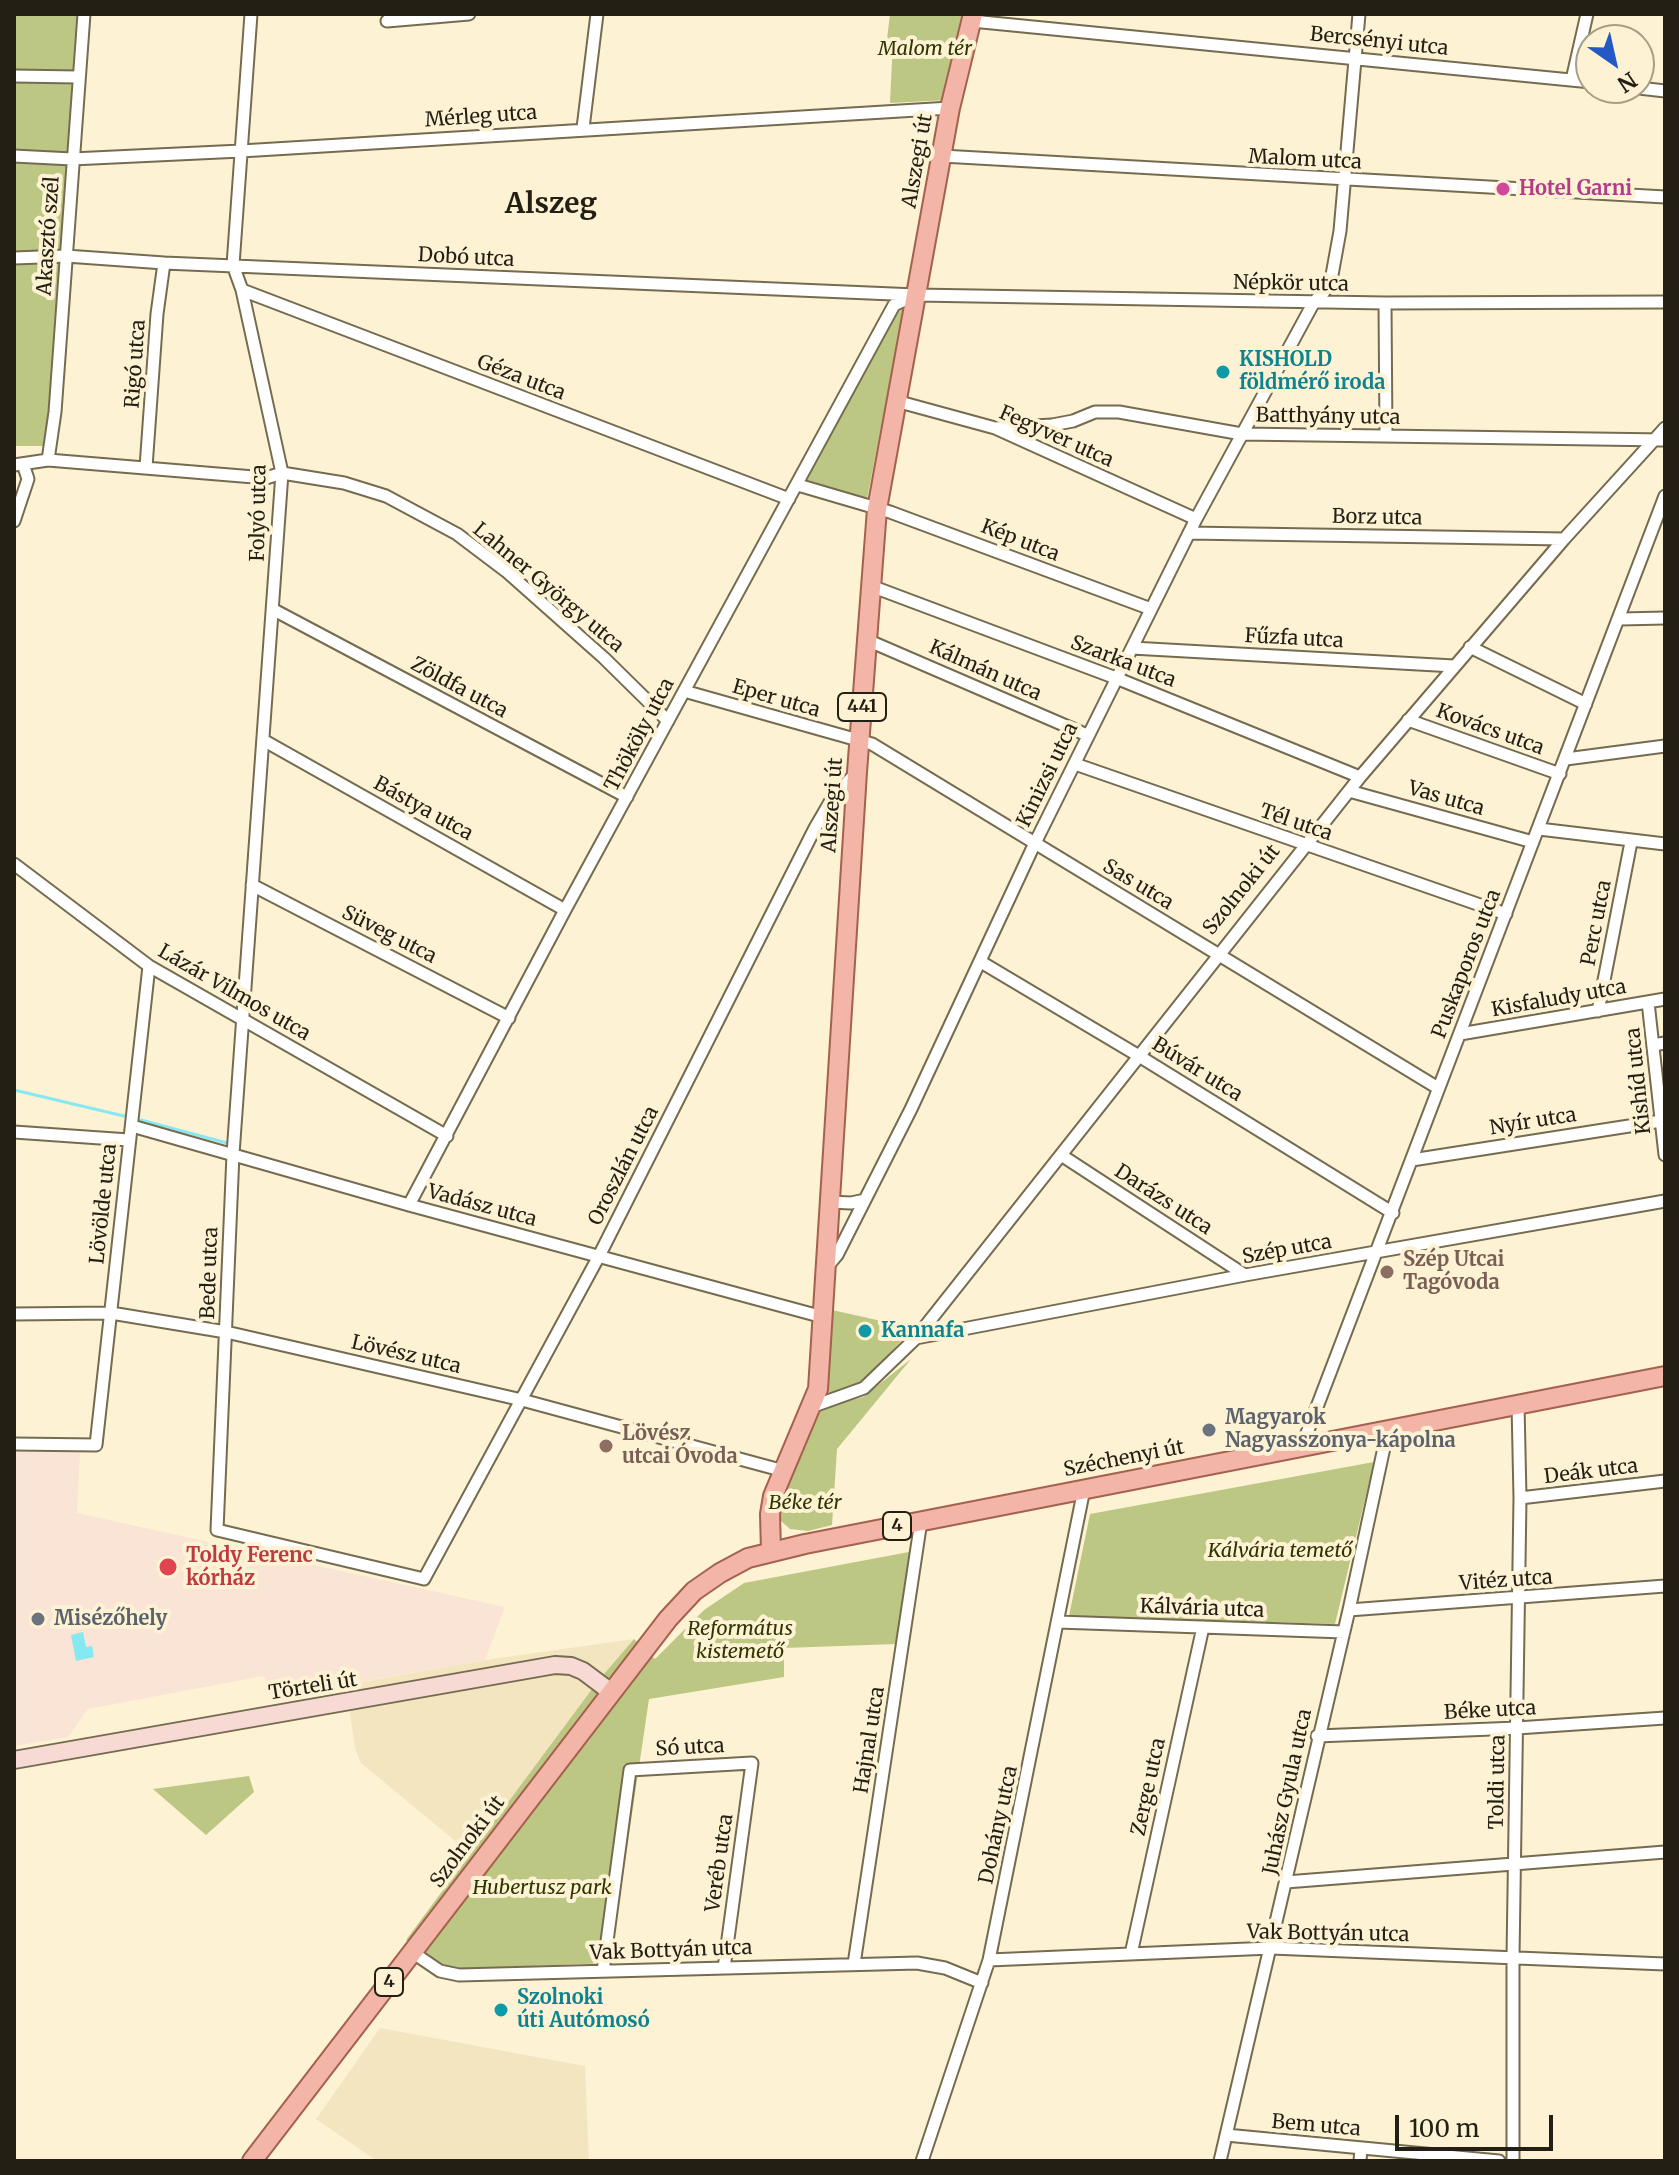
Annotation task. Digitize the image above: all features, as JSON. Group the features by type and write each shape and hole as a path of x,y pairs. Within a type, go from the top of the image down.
{"main road":[{"name":"Alszegi út","path":"771,1551 773,1496 818,1389 859,741 877,509 950,108 972,17"},
{"name":"Széchenyi út","path":"735,1565 771,1551 805,1544 1665,1376"},
{"path":"770,1514 780,1536 794,1546 805,1544"},
{"name":"Szolnoki út","path":"252,2161 680,1604 705,1583 735,1565"},
{"name":"Törteli út","path":"14,1760 555,1665 583,1671 611,1692"}],"street":[{"name":"Akasztó szél","path":"48,460 55,412 84,14"},
{"name":"Folyó utca","path":"242,1017 282,473 242,290 233,265 251,14"},
{"path":"387,21 469,14"},
{"path":"583,128 597,14"},
{"name":"Kinizsi utca","path":"826,1269 837,1255 865,1200 1087,735 1196,519 1314,302 1324,292 1332,275 1340,231 1359,14"},
{"path":"1572,80 1587,14"},
{"name":"Bercsényi utca","path":"972,17 1575,80"},
{"path":"14,76 78,77"},
{"name":"Mérleg utca","path":"14,156 72,159 241,151 950,108"},
{"name":"Malom utca","path":"942,156 1665,197"},
{"name":"Dobó utca","path":"14,258 66,256 164,263 916,295"},
{"name":"Rigó utca","path":"146,467 157,314 164,263"},
{"name":"Géza utca","path":"242,290 789,499"},
{"name":"Népkör utca","path":"916,295 1385,303 1665,302"},
{"name":"Thököly utca","path":"409,1205 565,910 894,305 916,295"},
{"path":"1385,303 1386,436"},
{"name":"Fegyver utca","path":"896,401 995,428 1196,519"},
{"name":"Batthyány utca","path":"995,428 1052,425 1095,412 1119,412 1242,434 1660,440"},
{"name":"Szolnoki út","path":"811,1407 864,1388 916,1338 1360,777 1564,539 1660,440 1665,428"},
{"name":"Lahner György utca","path":"19,464 48,460 266,478 282,473 344,483 386,496 457,534 506,571 604,658 668,721"},
{"path":"14,521 28,479 19,464"},
{"path":"798,485 877,509"},
{"name":"Puskaporos utca","path":"1306,1445 1307,1433 1665,496"},
{"name":"Kép utca","path":"877,509 1151,609"},
{"name":"Borz utca","path":"1189,533 1564,539"},
{"name":"Szarka utca","path":"871,586 1116,678 1360,777"},
{"name":"Zöldfa utca","path":"274,610 627,797"},
{"path":"1620,619 1665,618"},
{"name":"Kálmán utca","path":"867,640 1087,735"},
{"path":"1470,647 1586,704"},
{"name":"Fűzfa utca","path":"1132,648 1454,666"},
{"name":"Eper utca","path":"684,691 859,741"},
{"name":"Kovács utca","path":"1408,720 1560,774"},
{"name":"Bástya utca","path":"263,740 565,910"},
{"name":"Sas utca","path":"859,741 872,744 1438,1088"},
{"path":"1566,759 1665,746"},
{"name":"Tél utca","path":"1075,764 1506,914"},
{"name":"Oroszlán utca","path":"424,1579 599,1256 815,828 833,797 857,772"},
{"name":"Vas utca","path":"1349,791 1533,842"},
{"path":"1539,829 1665,844"},
{"name":"Perc utca","path":"1598,1011 1631,842"},
{"name":"Lázár Vilmos utca","path":"14,864 149,966 447,1136"},
{"name":"Süveg utca","path":"252,885 509,1018"},
{"name":"Búvár utca","path":"981,962 1393,1213"},
{"name":"Lövölde utca","path":"14,1444 96,1445 149,966"},
{"name":"Kisfaludy utca","path":"1460,1034 1665,999"},
{"name":"Kishíd utca","path":"1648,1002 1659,1044 1665,1155"},
{"name":"Bede utca","path":"242,1017 217,1530 424,1579"},
{"name":"Nyír utca","path":"1412,1160 1661,1121"},
{"name":"Vadász utca","path":"132,1126 823,1317"},
{"path":"14,1132 129,1140"},
{"name":"Darázs utca","path":"1061,1155 1245,1275"},
{"path":"830,1202 865,1200"},
{"name":"Szép utca","path":"916,1338 1245,1275 1665,1201"},
{"name":"Lövész utca","path":"14,1314 111,1313 226,1332 522,1400 784,1471"},
{"name":"Toldi utca","path":"1513,2161 1520,1498 1518,1404"},
{"name":"Juhász Gyula utca","path":"1220,2161 1317,1736 1344,1632 1388,1429"},
{"name":"Deák utca","path":"1520,1498 1665,1481"},
{"name":"Dohány utca","path":"922,2161 989,1960 1084,1489"},
{"name":"Hajnal utca","path":"854,1964 921,1521"},
{"name":"Vitéz utca","path":"1349,1610 1665,1586"},
{"name":"Kálvária utca","path":"1058,1622 1344,1632"},
{"name":"Zerge utca","path":"1131,1954 1203,1627"},
{"name":"Béke utca","path":"1317,1736 1665,1718"},
{"name":"Só utca","path":"603,1971 630,1770 752,1763"},
{"name":"Veréb utca","path":"724,1968 752,1763"},
{"path":"1286,1882 1665,1852"},
{"name":"Vak Bottyán utca","path":"989,1960 1271,1948 1665,1964"},
{"name":"Vak Bottyán utca","path":"412,1952 440,1971 459,1975 854,1964 932,1965 982,1983"},
{"name":"Bem utca","path":"1226,2135 1360,2155 1499,2161"}],"shaded area":[{"name":"Toldy Ferenc kórház","path":"14,1451 80,1452 77,1513 505,1607 485,1660 280,1696 263,1676 88,1709 68,1737 14,1746"},
{"path":"634,1639 598,1681 471,1854 361,1763 355,1748 346,1685 485,1660"},
{"path":"380,2028 585,2066 589,2161 377,2161 316,2119"}],"green space":[{"path":"14,14 82,14 45,446 14,446"},
{"name":"Malom tér","path":"890,14 967,14 949,100 890,103 893,40 887,39"},
{"path":"904,308 867,499 807,480 895,314"},
{"path":"832,1310 913,1328 863,1382 828,1395 822,1390"},
{"name":"Béke tér","path":"911,1359 837,1449 832,1525 808,1531 790,1529 780,1520 778,1498 817,1412 826,1406 863,1397"},
{"name":"Kálvária temető","path":"1374,1462 1335,1624 1069,1616 1090,1514"},
{"name":"Hubertusz park","path":"909,1552 896,1644 784,1648 784,1677 649,1699 610,1963 451,1969 406,1940 598,1681 634,1639 655,1659 704,1610 744,1583"},
{"path":"249,1776 254,1792 206,1835 153,1789"}],"water":[{"path":"83,1632 86,1647 92,1646 94,1657 76,1661 71,1635"}],"waterway":[{"path":"14,1090 124,1116"},
{"path":"141,1120 227,1143"}],"place":[{"name":"Hotel Garni","path":"1503,189"},
{"name":"KISHOLD földmérő iroda","path":"1223,372"},
{"name":"Szép Utcai Tagóvoda","path":"1387,1272"},
{"name":"Kannafa","path":"865,1331"},
{"name":"Magyarok Nagyasszonya-kápolna","path":"1209,1430"},
{"name":"Lövész utcai Óvoda","path":"606,1446"},
{"name":"Toldy Ferenc kórház","path":"168,1567"},
{"name":"Misézőhely","path":"38,1619"},
{"name":"Szolnoki úti Autómosó","path":"501,2010"}],"district":[{"name":"Alszeg","path":"551,205"}],"park label":[{"name":"Református kistemető","path":"740,1640"}]}
